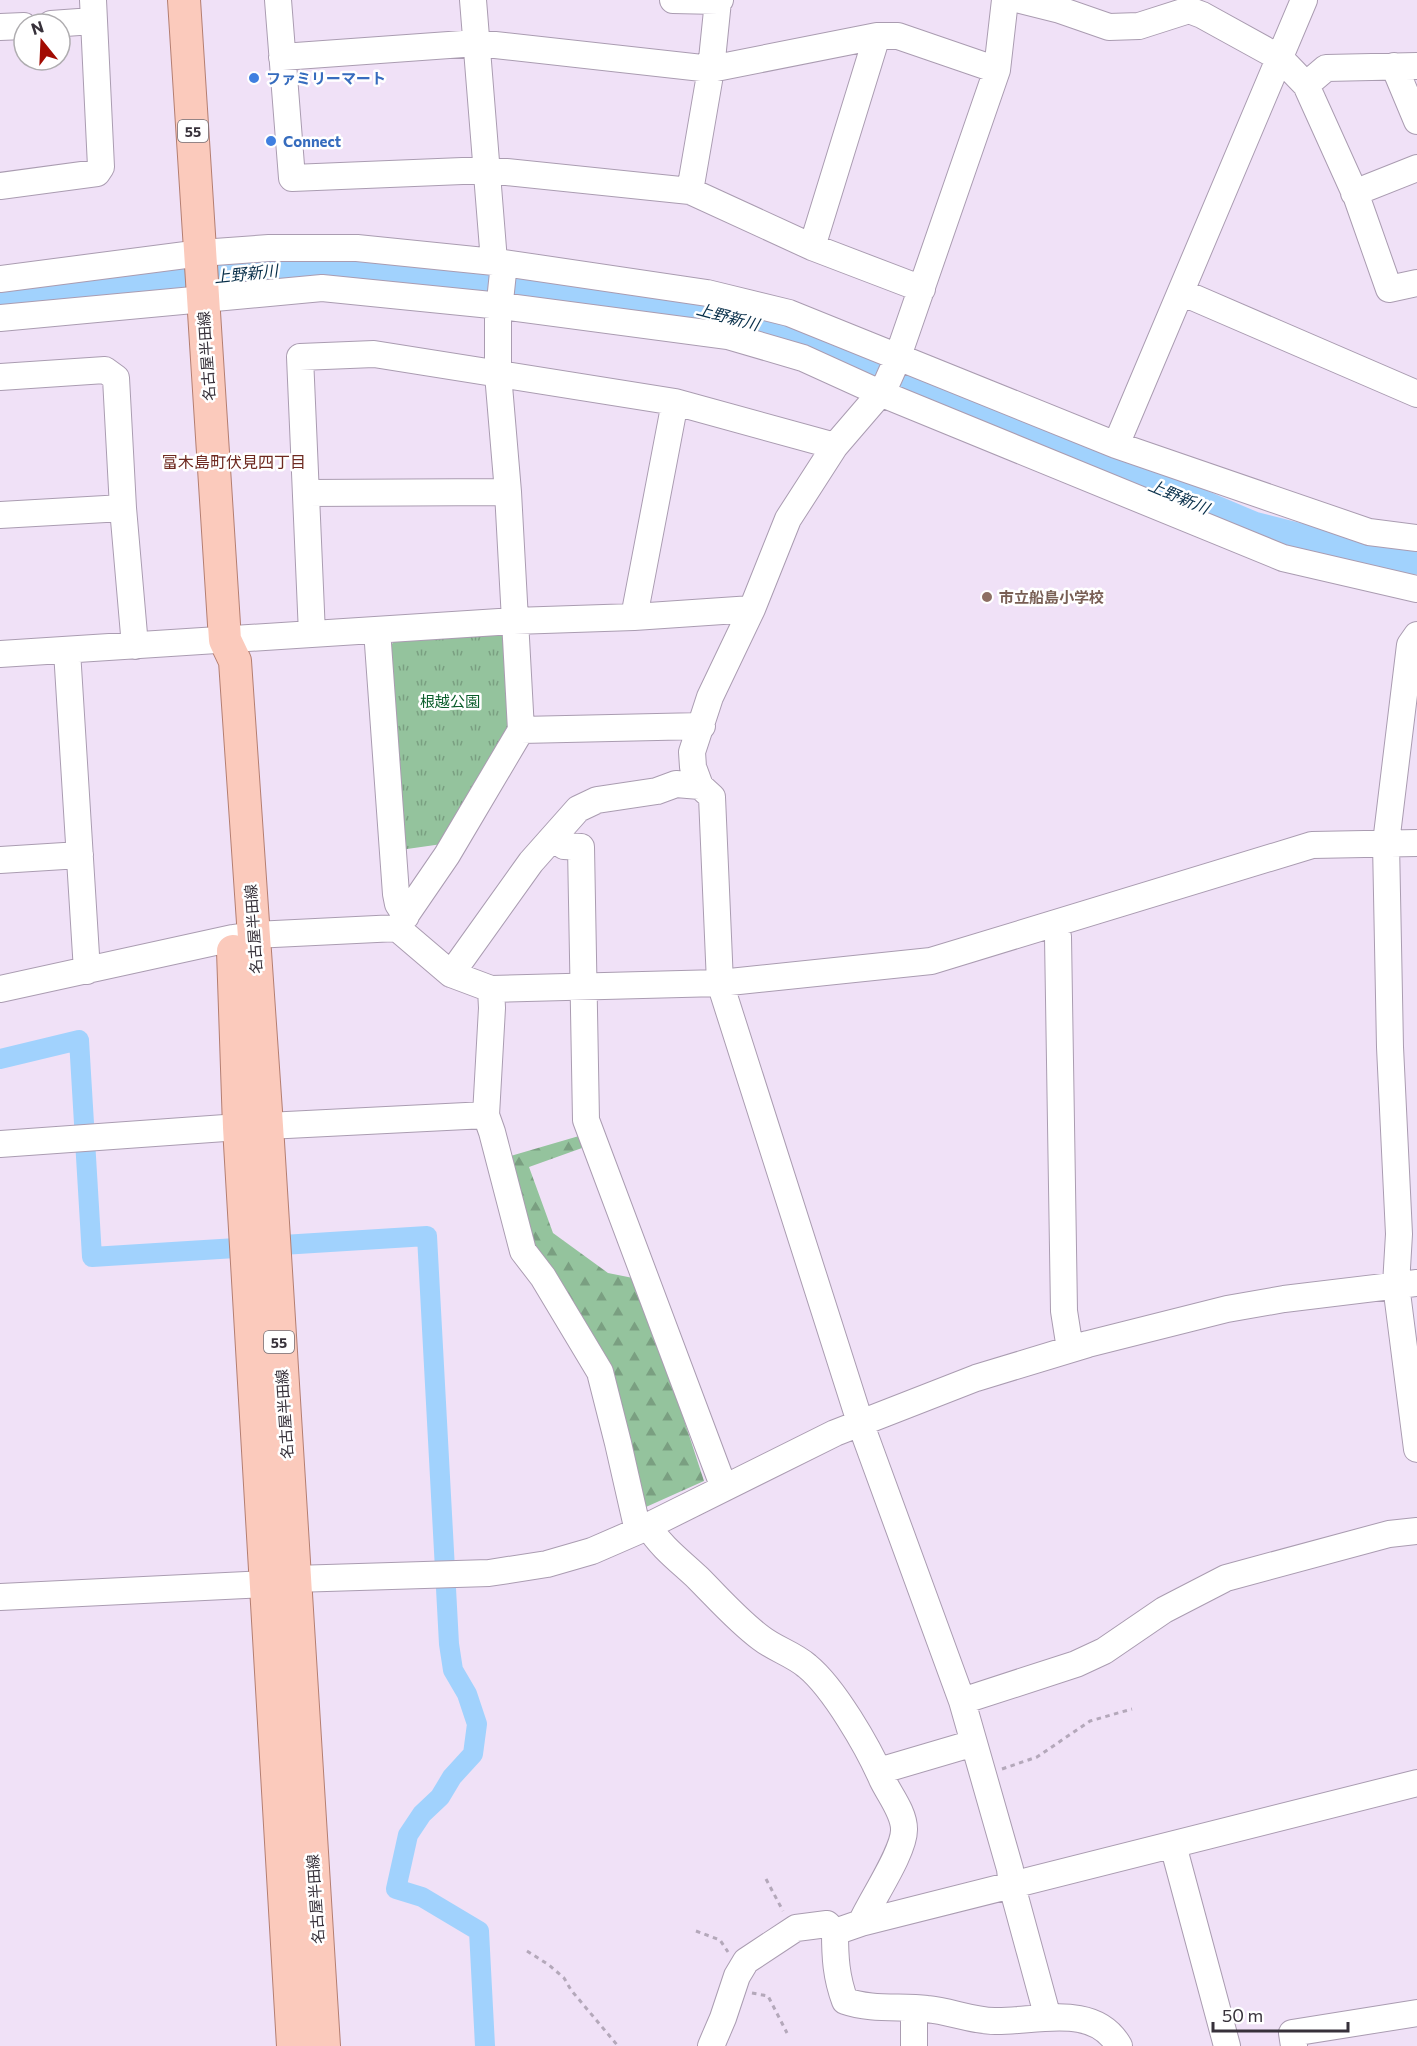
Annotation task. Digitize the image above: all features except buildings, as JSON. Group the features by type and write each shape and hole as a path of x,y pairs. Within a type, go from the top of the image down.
{"main road":[{"name":"名古屋半田線","path":"184,0 225,640 216,662 243,936 280,1581 293,2046"},
{"name":"名古屋半田線","path":"280,1581 324,2046"}],"street":[{"path":"278,0 292,178 486,170 690,190 812,247 922,289"},
{"path":"402,922 447,855 521,730 508,492 498,374 501,266 486,170 473,0"},
{"path":"673,0 719,1 711,69 690,190"},
{"path":"1005,0 997,70 897,359 882,391 835,446 788,519 752,609 710,697 693,752 693,766 700,786 712,797 720,983 860,1422 962,1701 1010,1869 1012,1886 1048,2018"},
{"path":"1020,0 1060,10 1109,27 1138,26 1189,5 1202,15 1280,57 1306,85 1354,193 1389,289 1417,283"},
{"path":"1116,445 1304,0"},
{"path":"0,186 97,173 101,167 93,11 72,18"},
{"path":"282,57 477,43 711,69 878,36 898,36 997,70"},
{"path":"812,247 878,36"},
{"path":"1306,85 1326,68 1405,66 1417,121"},
{"path":"1354,193 1417,168"},
{"path":"0,318 201,276 269,248 357,248 707,292 789,313 897,359 1116,445 1369,532 1417,538"},
{"path":"0,279 201,276 501,306 728,336 803,358 1283,558 1417,589"},
{"path":"1181,292 1417,394"},
{"path":"312,634 300,357 375,354 675,402 835,446"},
{"path":"0,377 105,370 116,378 123,508 135,646"},
{"path":"634,617 675,402"},
{"path":"306,493 508,492"},
{"path":"0,515 123,508"},
{"path":"0,654 514,621 634,617 752,609"},
{"path":"377,630 396,894 402,922 451,975 491,989 720,983 931,961 1312,845 1417,843"},
{"path":"1417,635 1410,645 1386,843 1390,1047 1399,1234 1407,1284 1417,1449"},
{"path":"67,651 87,971"},
{"path":"521,730 702,726"},
{"path":"451,975 531,862 578,809 597,800 657,791 676,784 700,786"},
{"path":"564,846 581,847 586,1120 724,1488"},
{"path":"0,860 80,855"},
{"path":"0,989 243,936 402,922"},
{"path":"1055,924 1058,937 1064,1311 1071,1349"},
{"path":"491,989 486,1115 524,1251 543,1277 600,1372 643,1529 761,1638 792,1654 826,1684 879,1771 902,1819 904,1830 901,1847 861,1923"},
{"path":"0,1144 253,1126 486,1115"},
{"path":"0,1597 280,1581 489,1573 547,1564 592,1551 643,1529 860,1422 976,1378 1071,1349 1227,1309 1284,1299 1407,1284"},
{"path":"962,1701 1076,1664 1104,1651 1164,1611 1226,1578 1389,1534 1417,1531"},
{"path":"879,1771 974,1743"},
{"path":"835,1932 861,1923 1417,1783"},
{"path":"1173,1845 1227,2046"},
{"path":"711,2046 746,1960 796,1928 827,1924 835,1932 837,1979 845,2001 863,2005 928,2009 985,2020 1070,2018 1086,2020 1099,2026 1119,2046"},
{"path":"914,2008 914,2046"},
{"path":"1294,2046 1292,2033 1417,2013"}],"path":[{"path":"983,1775 1037,1757 1090,1721 1132,1709"},
{"path":"766,1879 781,1908 796,1928"},
{"path":"696,1930 720,1940 736,1966 737,1979 768,1996 788,2033"},
{"path":"527,1951 564,1978 571,1990 618,2046"}],"green space":[{"name":"根越公園","path":"499,633 506,639 512,731 442,844 400,850 385,653 395,640"},
{"path":"579,1136 582,1148 529,1167 553,1233 608,1273 638,1279 704,1481 637,1511 604,1370 528,1245 504,1158"}],"waterway":[{"name":"上野新川","path":"0,300 221,274 298,268 398,272 714,309 773,328 912,384 1253,528 1355,554 1417,558"},
{"path":"0,1059 79,1040 92,1257 427,1236 449,1644 453,1670 467,1694 477,1724 473,1754 452,1777 440,1797 422,1814 408,1835 396,1889 422,1897 479,1931 485,2046"}],"place":[{"name":"ファミリーマート","path":"254,78"},
{"name":"Connect","path":"271,141"},
{"name":"市立船島小学校","path":"987,597"}],"district":[{"name":"富木島町伏見四丁目","path":"234,461"}]}
